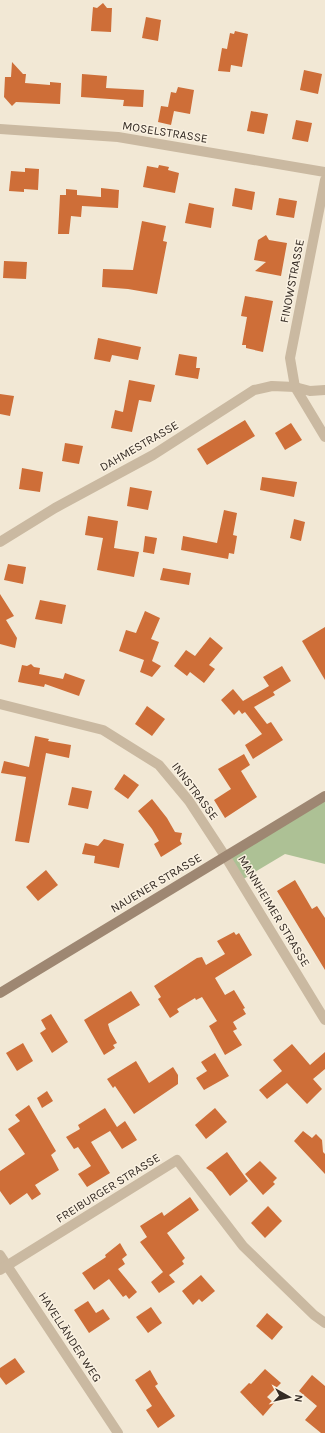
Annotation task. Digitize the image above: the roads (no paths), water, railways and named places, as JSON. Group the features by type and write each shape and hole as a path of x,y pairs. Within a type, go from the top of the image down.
{"main road":[{"name":"NAUENER STRASSE","path":"0,992 325,796"}],"street":[{"name":"MOSELSTRASSE","path":"0,129 118,137 325,172"},
{"name":"FINOWSTRASSE","path":"295,387 290,358 325,180"},
{"name":"DAHMESTRASSE","path":"0,542 55,508 153,455 254,390 272,386 295,387 310,391 325,390"},
{"path":"295,387 325,437"},
{"name":"INNSTRASSE","path":"0,704 103,730 159,764 189,801 225,856"},
{"name":"MANNHEIMER STRASSE","path":"225,856 325,1020"},
{"name":"FREIBURGER STRASSE","path":"4,1268 177,1160 243,1246 314,1315 325,1323"},
{"name":"HAVELLÄNDER WEG","path":"0,1255 4,1268 118,1433"}]}
